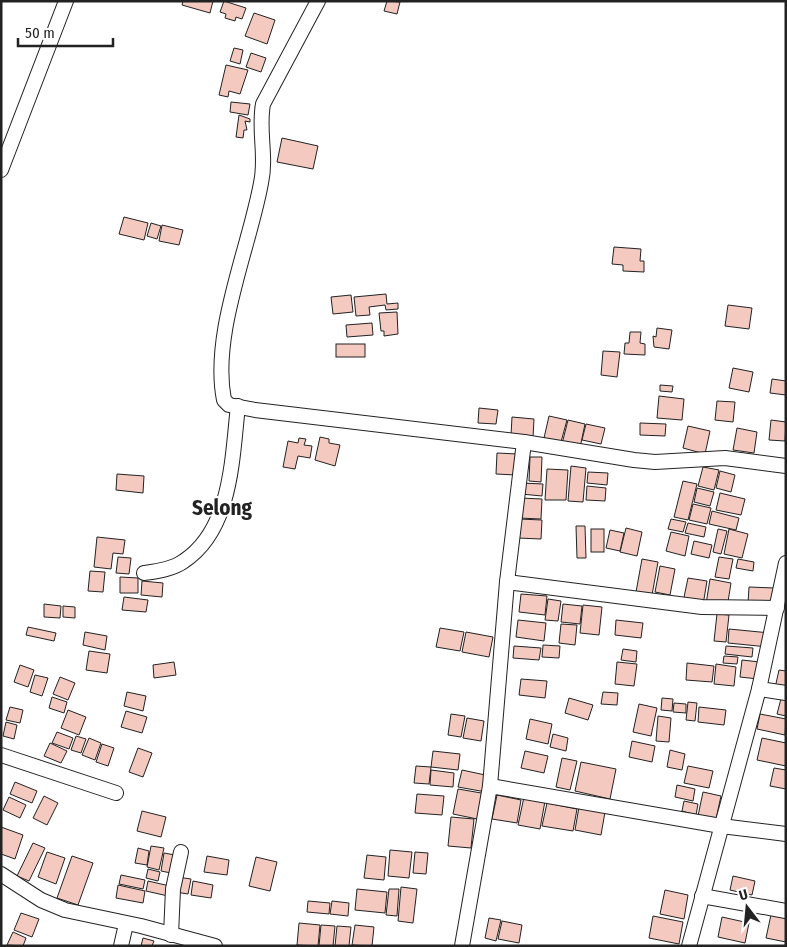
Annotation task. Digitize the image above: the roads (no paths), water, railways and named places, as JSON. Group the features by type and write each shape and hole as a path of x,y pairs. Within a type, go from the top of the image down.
{"street":[{"path":"1,170 66,1"},
{"path":"318,1 263,104 260,120 264,151 262,181 234,293 223,352 224,400 229,405 524,442 655,462 725,458 759,460 786,466"},
{"path":"144,573 165,570 183,562 207,539 218,516 232,467 238,406"},
{"path":"462,946 490,786 507,582 524,442"},
{"path":"689,946 720,826 760,689 786,563"},
{"path":"507,582 697,607 777,608"},
{"path":"760,689 786,693"},
{"path":"1,755 116,793"},
{"path":"490,786 720,826 786,834"},
{"path":"171,935 173,889 181,852"},
{"path":"1,874 54,906 215,946"},
{"path":"702,896 786,911"},
{"path":"121,946 126,924"}],"district":[{"name":"Selong","path":"222,508"}]}
